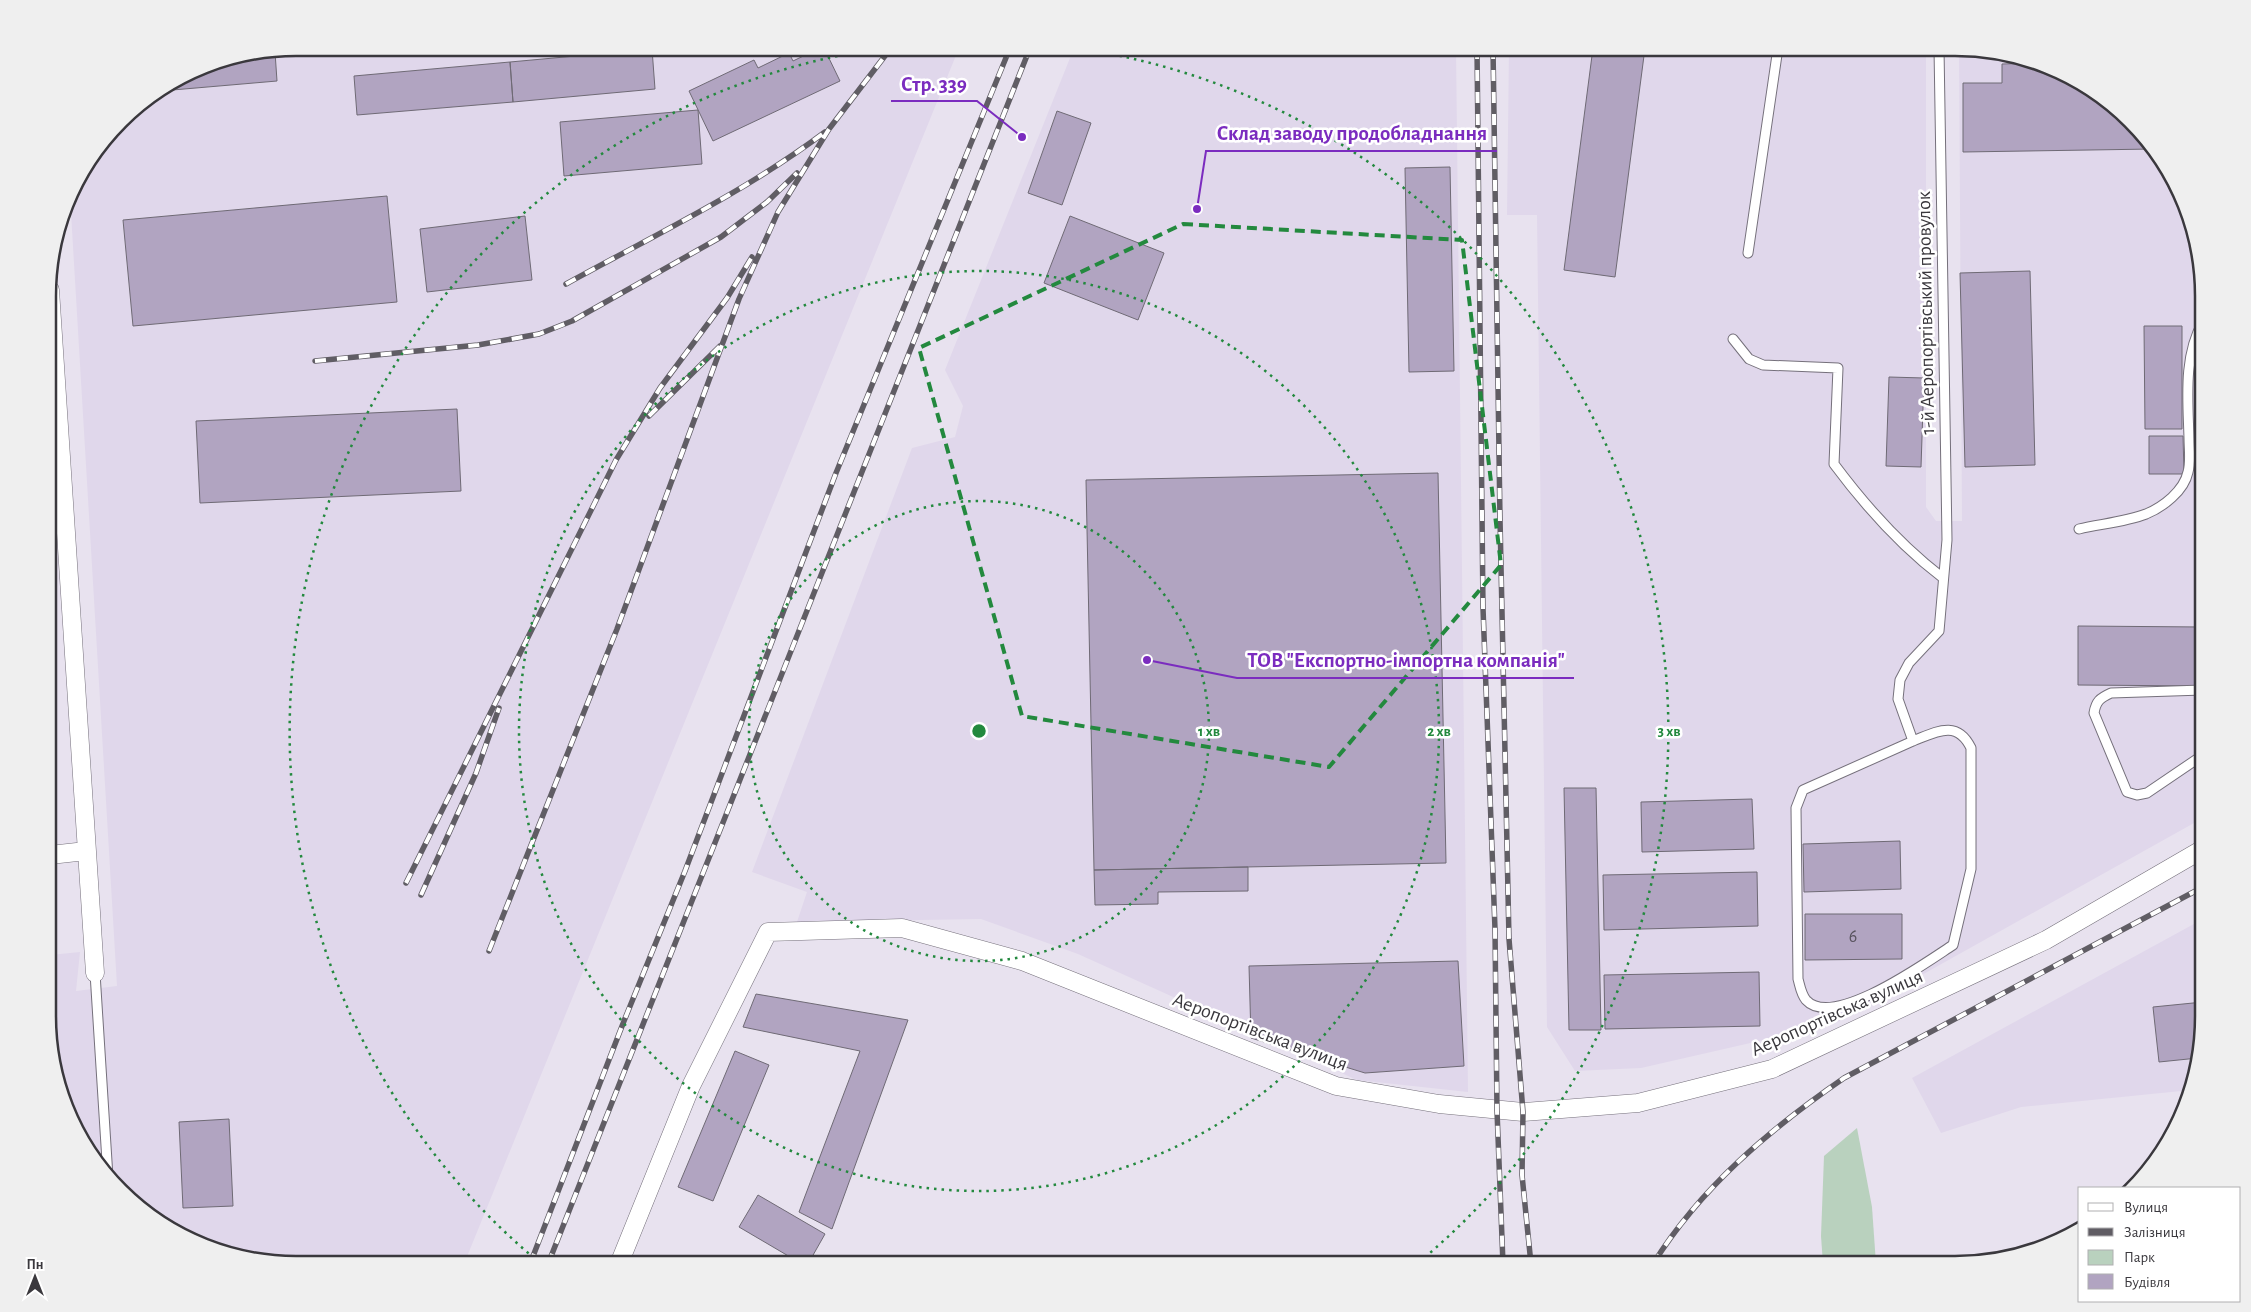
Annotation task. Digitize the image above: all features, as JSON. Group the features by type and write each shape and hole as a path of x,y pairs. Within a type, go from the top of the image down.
{"street":[{"path":"56,384 95,973"},
{"path":"56,854 86,851"},
{"name":"Аеропортівська вулиця","path":"622,1256 690,1086 768,932 902,928 1022,961 1336,1086 1440,1104 1523,1112 1638,1103 1772,1069 2046,940 2195,854"}],"lane":[{"path":"1748,253 1777,56"},
{"name":"1-й Аеропортівський провулок","path":"1913,741 1898,699 1900,680 1909,663 1939,631 1947,540 1939,56"},
{"path":"2078,529 2145,514 2161,506 2185,481 2190,461 2189,380 2195,338"},
{"path":"1733,339 1749,359 1763,365 1838,368 1834,464 1891,533 1915,556 1943,578"},
{"path":"2195,690 2111,693 2101,697 2096,704 2094,713 2127,792 2137,795 2147,793 2195,760"},
{"path":"1951,729 1967,740 1971,748 1971,869 1953,945 1909,973 1862,999 1829,1008 1818,1006 1807,1001 1801,991 1798,979 1796,808 1798,799 1803,790 1913,741 1942,730 1951,729"},
{"path":"95,973 107,1163"}],"highlighted area":[{"path":"1183,224 1462,240 1501,565 1329,767 1022,716 919,348"}],"shaded area":[{"path":"296,56 956,56 467,1256 296,1256 265,1254 234,1248 204,1237 176,1224 150,1206 106,1162 88,1136 69,1093 58,1047 56,954 80,952 76,991 117,986 71,214 88,176 116,138 150,106 176,88 219,69 265,58"},
{"path":"1071,56 1456,56 1468,1092 1357,1080 1078,954 981,919 797,922 807,892 752,872 912,448 955,437 963,406 945,370"},
{"path":"1509,56 1926,56 1926,507 1936,521 1962,521 1959,56 1986,58 2032,69 2075,88 2113,116 2145,150 2163,176 2182,219 2193,265 2195,296 2195,822 1834,1024 1641,1068 1575,1071 1547,1027 1537,215 1507,215"},
{"path":"2195,923 2193,1047 2183,1091 2021,1107 1941,1133 1912,1078"}],"green space":[{"path":"1857,1128 1872,1207 1875,1256 1822,1256 1821,1236 1824,1156"}],"building":[{"path":"576,56 653,56 655,89 513,102 510,62"},
{"path":"783,56 790,56 793,61 803,56 828,56 840,81 713,141 689,91 754,60 758,68"},
{"path":"1592,56 1644,56 1615,277 1564,270"},
{"path":"275,57 277,81 173,90 219,69 265,58"},
{"path":"510,62 513,102 357,115 354,76"},
{"path":"2002,64 2017,64 2075,88 2113,116 2144,149 1963,152 1963,83 2002,83"},
{"path":"698,110 702,164 564,176 560,122"},
{"path":"1057,111 1091,123 1062,205 1028,193"},
{"path":"1450,167 1454,371 1409,372 1405,168"},
{"path":"387,196 397,302 133,326 123,220"},
{"path":"525,216 532,280 427,292 420,229"},
{"path":"1070,216 1164,253 1138,320 1044,283"},
{"path":"2030,271 2035,465 1965,467 1960,273"},
{"path":"2144,326 2182,326 2182,429 2145,429"},
{"path":"1889,377 1924,378 1921,467 1886,466"},
{"path":"457,409 461,491 200,503 196,421"},
{"path":"2149,436 2183,436 2184,474 2149,474"},
{"path":"1438,473 1446,863 1094,870 1086,480"},
{"path":"2078,626 2195,627 2195,686 2078,685"},
{"path":"1564,788 1596,788 1601,1030 1569,1030"},
{"path":"1752,799 1754,849 1642,852 1641,802"},
{"path":"1900,841 1901,889 1804,892 1803,844"},
{"path":"1248,867 1248,891 1158,892 1158,904 1095,905 1094,870"},
{"path":"1757,872 1758,926 1604,930 1603,875"},
{"path":"1805,914 1902,914 1902,959 1805,960"},
{"path":"1458,961 1464,1066 1365,1073 1251,1038 1249,966"},
{"path":"1759,972 1760,1026 1605,1029 1604,975"},
{"path":"756,994 908,1020 832,1229 799,1212 860,1051 743,1027"},
{"path":"2195,1003 2191,1059 2159,1062 2153,1007"},
{"path":"735,1051 769,1065 713,1201 678,1187"},
{"path":"229,1119 233,1206 183,1208 179,1122"},
{"path":"758,1195 825,1234 813,1256 788,1256 739,1227"}],"railway":[{"path":"489,951 617,629 739,299 778,212 829,129 885,56"},
{"path":"533,1256 624,1021 685,871 836,473 1007,56"},
{"path":"551,1256 1027,56"},
{"path":"1477,56 1483,608 1495,929 1497,1111 1503,1256"},
{"path":"1493,56 1509,939 1523,1112 1522,1175 1530,1256"},
{"path":"566,284 731,194 825,132"},
{"path":"315,361 478,345 539,334 572,321 721,237 767,202 797,173"},
{"path":"406,883 616,460 660,388 727,298 752,257"},
{"path":"649,416 720,346"},
{"path":"421,895 476,773 499,708"},
{"path":"1658,1256 1693,1210 1739,1161 1790,1118 1844,1078 2195,891"}],"place":[{"name":"Стр. 339","path":"1022,137"},
{"name":"Склад заводу продобладнання","path":"1197,209"},
{"name":"ТОВ \"Експортно-імпортна компанія\"","path":"1147,660"}]}
